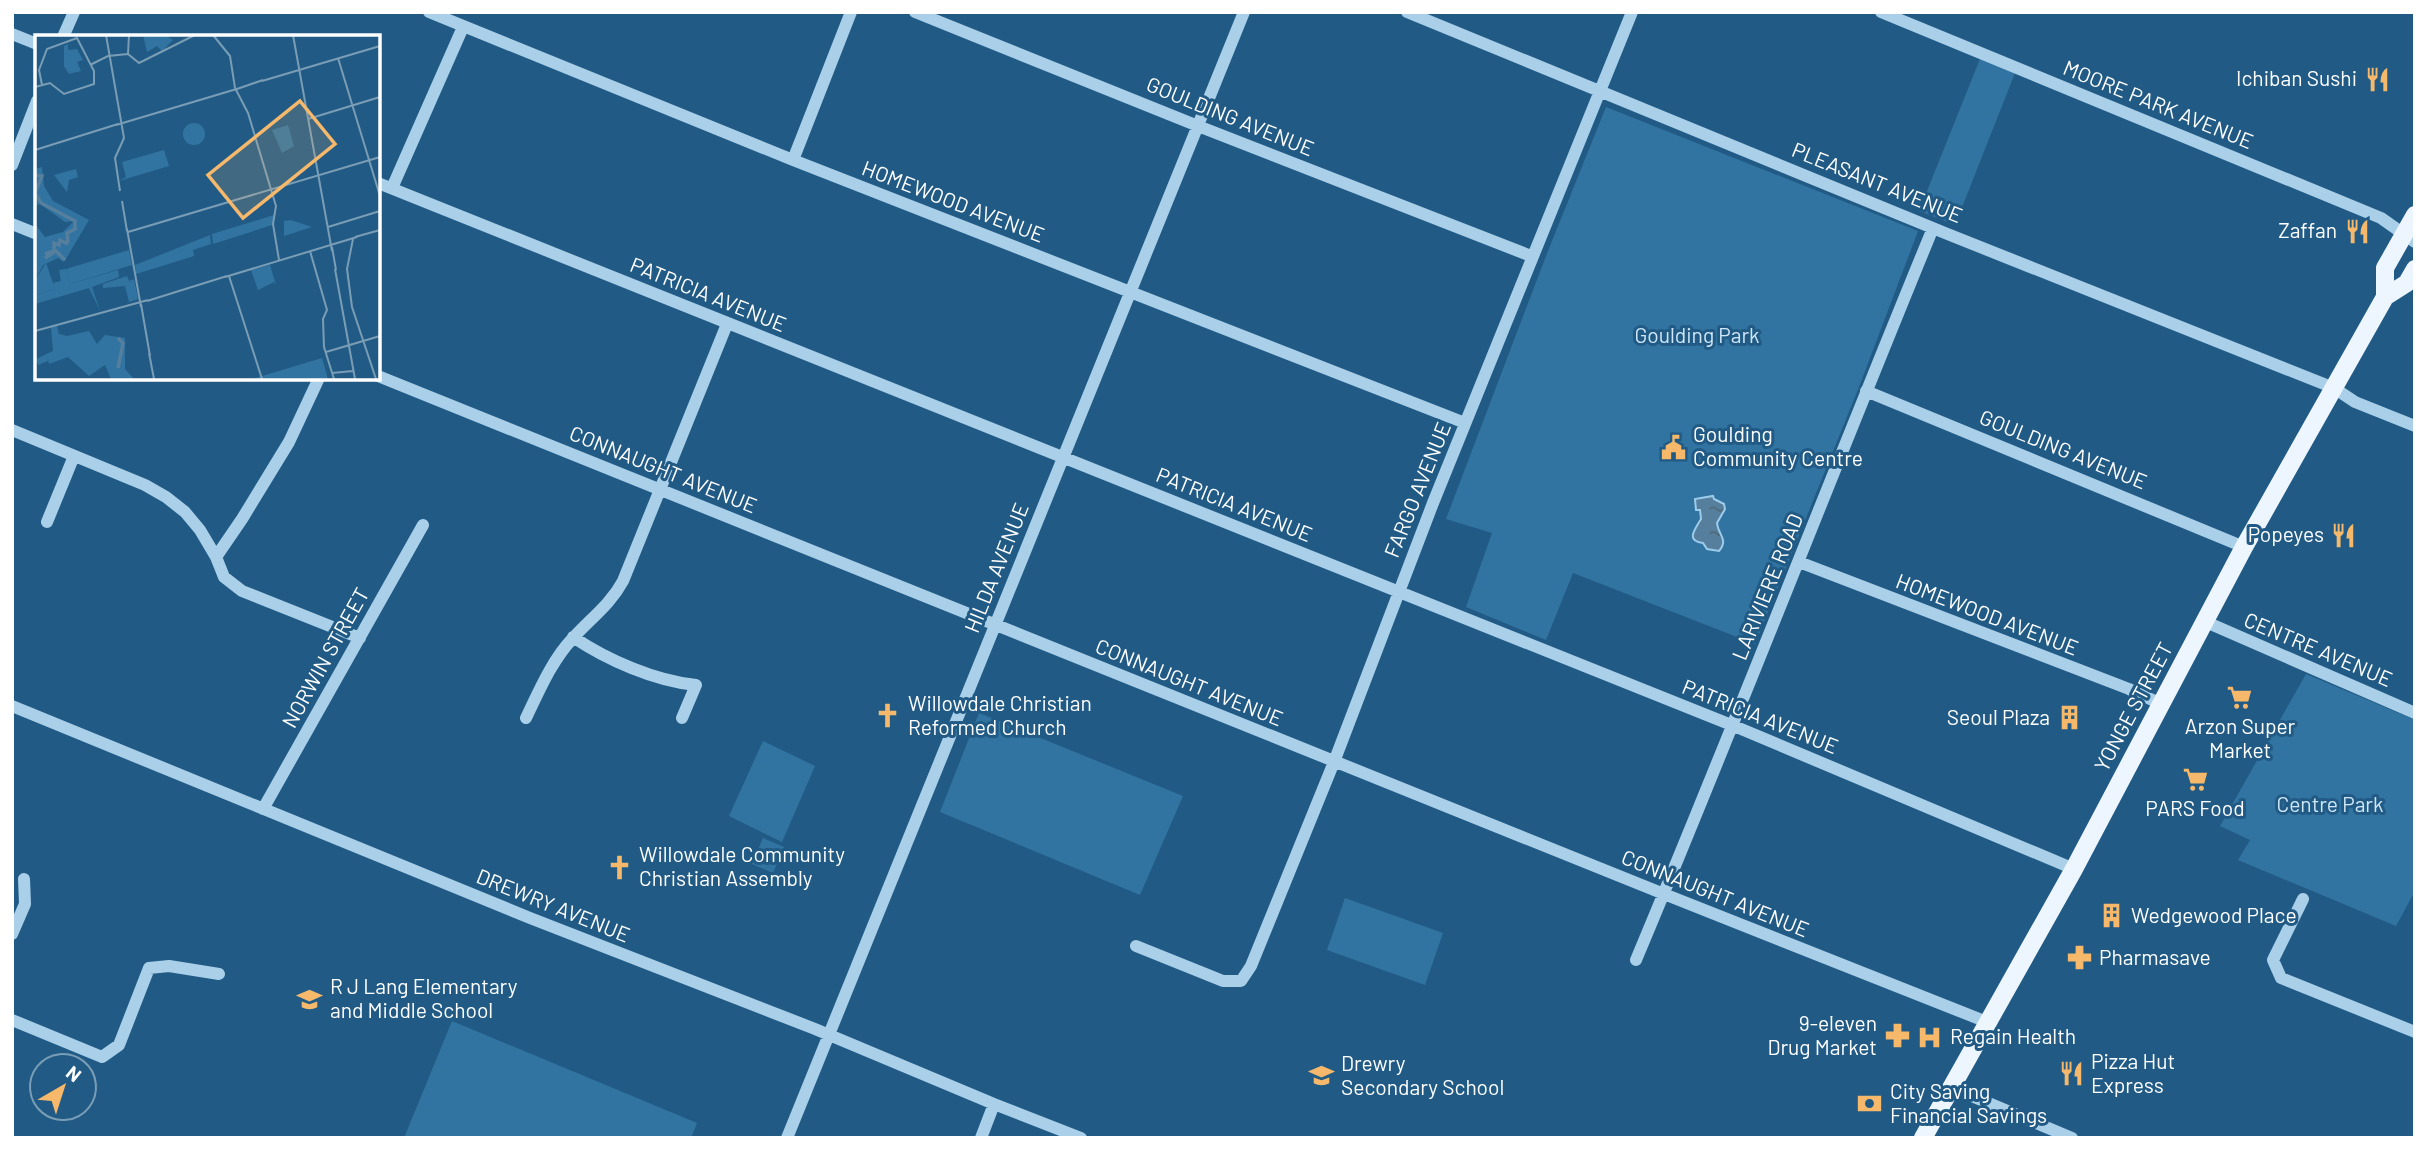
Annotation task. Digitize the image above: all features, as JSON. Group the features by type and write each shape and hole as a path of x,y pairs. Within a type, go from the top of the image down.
{"main road":[{"name":"YONGE STREET","path":"2385,297 2385,268 2409,238 2415,215"},
{"name":"YONGE STREET","path":"1923,1138 2074,869 2244,547 2385,297 2407,283 2415,269"}],"street":[{"path":"64,35 74,12"},
{"name":"HOMEWOOD AVENUE","path":"429,12 793,160 1465,423"},
{"path":"793,160 851,12"},
{"name":"GOULDING AVENUE","path":"915,12 1531,256"},
{"name":"HILDA AVENUE","path":"787,1138 1244,12"},
{"name":"PLEASANT AVENUE","path":"1407,12 1933,228 2334,388 2355,402 2415,426"},
{"name":"FARGO AVENUE","path":"1136,946 1223,981 1241,981 1251,966 1335,762 1531,256 1632,12"},
{"name":"MOORE PARK AVENUE","path":"1881,12 2381,218 2409,238"},
{"path":"392,188 463,26"},
{"path":"12,34 35,43"},
{"path":"12,164 35,106"},
{"name":"PATRICIA AVENUE","path":"380,184 1734,726 2074,869"},
{"path":"12,224 35,233"},
{"name":"LARIVIERE ROAD","path":"1636,960 1734,726 1933,228"},
{"path":"526,718 551,670 573,637 599,615 618,590 727,324"},
{"name":"CONNAUGHT AVENUE","path":"380,377 1987,1022"},
{"path":"216,556 289,442 318,380"},
{"name":"GOULDING AVENUE","path":"1866,391 2244,547"},
{"path":"12,430 145,485 166,497 185,512 200,530 216,556 224,577 242,591 360,638"},
{"path":"47,522 74,456"},
{"name":"NORWIN STREET","path":"263,809 423,525"},
{"name":"HOMEWOOD AVENUE","path":"1799,562 2129,689 2161,704"},
{"name":"CENTRE AVENUE","path":"2206,622 2415,713"},
{"path":"573,637 590,649 670,682 696,685 682,718"},
{"name":"DREWRY AVENUE","path":"12,706 530,918 1081,1138"},
{"path":"12,934 25,904 24,879"},
{"path":"2303,899 2273,960 2281,978 2415,1032"},
{"path":"12,1020 102,1057 119,1045 149,968 169,966 219,974"},
{"path":"1950,1087 2072,1138"},
{"path":"981,1138 994,1104"}],"green space":[{"path":"1980,59 2015,73 1955,225 1919,211"},
{"name":"Goulding Park","path":"1606,107 1918,231 1859,387 1755,644 1573,573 1546,640 1466,607 1492,533 1446,519"},
{"name":"Centre Park","path":"2306,674 2415,720 2415,891 2396,926 2238,860 2250,840 2220,826"},
{"path":"979,713 1183,796 1140,895 940,812"},
{"path":"763,741 815,766 782,842 729,816"},
{"path":"763,838 784,847 773,873 752,864"},
{"path":"1345,898 1443,933 1425,985 1327,950"},
{"path":"452,1021 697,1123 691,1138 404,1138"}],"water":[{"path":"1713,496 1724,504 1725,509 1717,523 1723,540 1719,551 1707,549 1693,537 1701,519 1700,510 1696,510 1695,499"}],"place":[{"name":"Ichiban Sushi","path":"2377,79"},
{"name":"Zaffan","path":"2357,231"},
{"name":"Goulding Community Centre","path":"1673,447"},
{"name":"Popeyes","path":"2344,535"},
{"name":"Arzon Super Market","path":"2240,698"},
{"name":"Willowdale Christian Reformed Church","path":"888,716"},
{"name":"Seoul Plaza","path":"2070,718"},
{"name":"PARS Food","path":"2195,780"},
{"name":"Willowdale Community Christian Assembly","path":"619,867"},
{"name":"Wedgewood Place","path":"2111,916"},
{"name":"Pharmasave","path":"2079,958"},
{"name":"R J Lang Elementary and Middle School","path":"310,999"},
{"name":"9-eleven Drug Market","path":"1897,1036"},
{"name":"Regain Health","path":"1930,1037"},
{"name":"Pizza Hut Express","path":"2071,1074"},
{"name":"Drewry Secondary School","path":"1321,1076"},
{"name":"City Saving Financial Savings","path":"1870,1104"}]}
